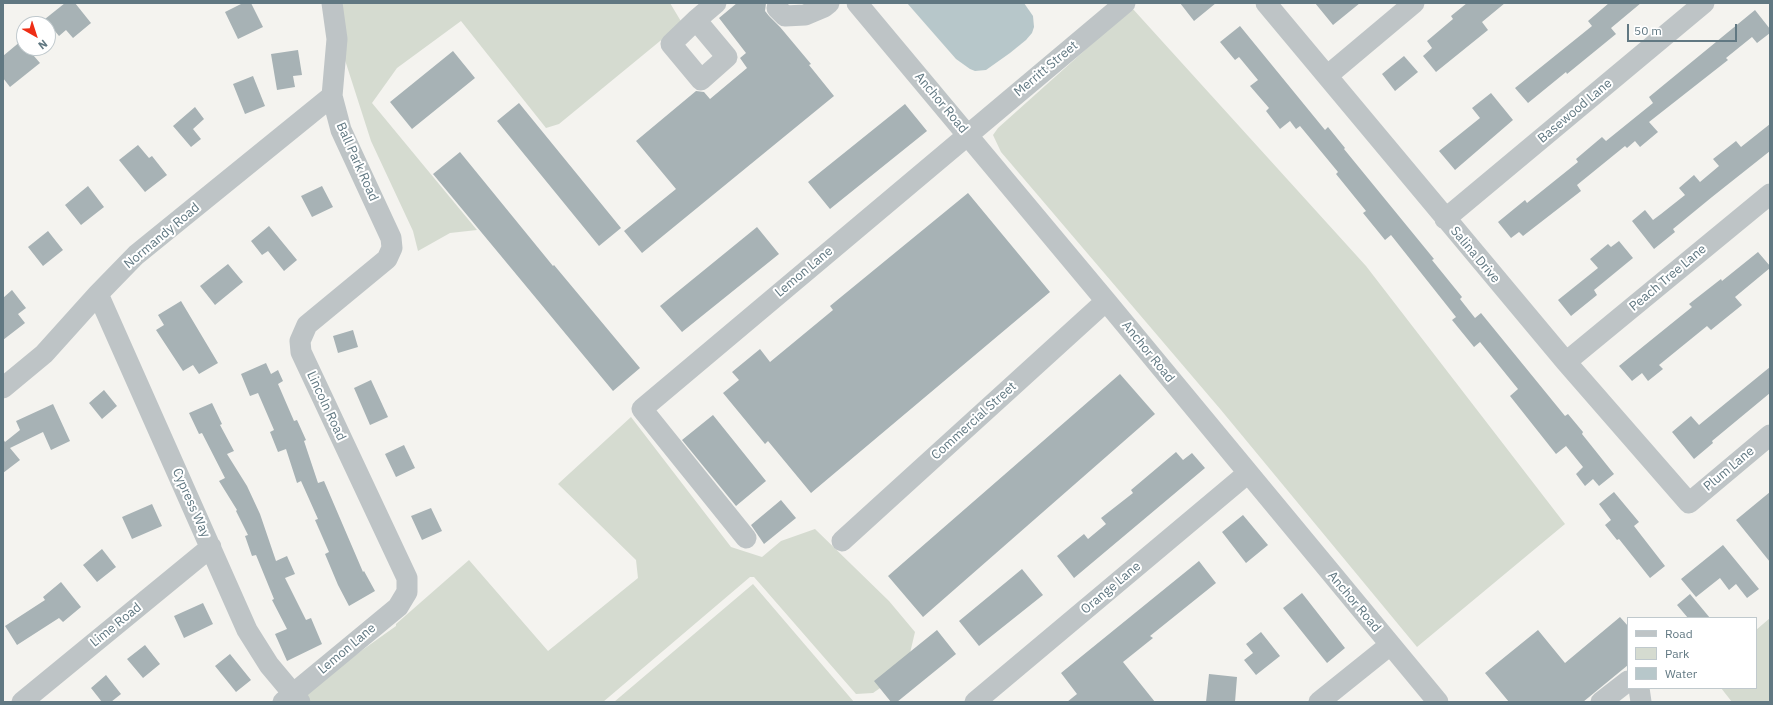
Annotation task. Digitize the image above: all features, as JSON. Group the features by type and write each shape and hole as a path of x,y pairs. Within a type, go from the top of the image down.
{"street":[{"name":"Ball Park Road","path":"332,3 337,39 332,96 341,130 391,238 392,248"},
{"path":"696,20 716,3"},
{"path":"777,8 785,16 805,15 824,7 829,3"},
{"name":"Anchor Road","path":"857,3 1438,702"},
{"name":"Merritt Street","path":"968,135 1125,3"},
{"name":"Salina Drive","path":"1266,3 1445,219 1566,362 1689,503"},
{"path":"1327,76 1414,3"},
{"name":"Basewood Lane","path":"1445,219 1704,3"},
{"name":"Normandy Road","path":"3,388 44,354 98,294 136,255 332,96"},
{"name":"Lemon Lane","path":"746,538 642,409 968,135"},
{"name":"Peach Tree Lane","path":"1566,362 1770,194"},
{"name":"Lincoln Road","path":"392,248 387,259 307,325 300,341 301,352 407,578 407,592"},
{"name":"Cypress Way","path":"98,294 247,630 292,699"},
{"name":"Commercial Street","path":"842,541 1106,301"},
{"name":"Plum Lane","path":"1689,503 1770,435"},
{"name":"Orange Lane","path":"975,702 1248,474"},
{"name":"Lime Road","path":"22,702 210,547"},
{"name":"Lemon Lane","path":"292,699 398,607 407,592"},
{"path":"1319,702 1390,645"},
{"path":"1601,702 1627,682"},
{"path":"1639,689 1641,702"}],"green space":[{"path":"339,3 670,3 682,23 559,124 546,128 461,21 397,68 372,103 477,230 450,233 418,251 413,231 371,141 344,57"},
{"path":"1132,8 1366,266 1565,524 1417,647 1221,410 1001,152 993,135 998,128"},
{"path":"631,417 731,547 762,557 781,541 815,529 889,601 915,632 906,670 873,693 856,694 754,577 750,577 603,702 310,702 304,696 347,661 396,626 396,624 469,560 548,651 638,578 636,560 558,484"},
{"path":"753,584 854,702 614,702"},
{"path":"1770,618 1770,702 1732,702 1722,689 1757,689 1757,629"}],"water":[{"path":"907,3 1024,3 1033,16 1034,27 1032,33 1026,40 1010,53 986,70 975,71 956,59"}],"building":[{"path":"65,3 75,3 91,23 73,38 66,30 59,36 56,32 56,16 49,16"},
{"path":"243,3 251,3 263,27 238,39 225,12"},
{"path":"737,3 766,3 765,11 811,64 809,65 834,96 642,253 624,231 676,189 636,141 696,91 704,92 710,99 747,68 740,58 746,53 719,18"},
{"path":"1180,3 1216,3 1194,21"},
{"path":"1315,3 1360,3 1333,25"},
{"path":"1467,3 1505,3 1482,22 1488,30 1436,72 1423,56 1432,48 1427,41 1453,19 1451,16"},
{"path":"1609,3 1641,3 1611,28 1616,34 1567,74 1566,72 1528,103 1515,88 1592,26 1588,21"},
{"path":"1755,10 1770,29 1770,33 1757,43 1752,37 1726,58 1728,60 1649,122 1658,132 1640,147 1635,141 1627,148 1625,146 1577,185 1581,191 1523,236 1519,232 1511,238 1498,222 1525,200 1527,203 1578,162 1576,159 1602,137 1606,141 1653,103 1649,97"},
{"path":"1240,26 1325,130 1328,127 1345,148 1344,149 1434,259 1432,260 1462,297 1460,299 1475,318 1481,313 1565,416 1568,414 1583,432 1582,434 1614,474 1599,486 1593,479 1585,486 1576,474 1583,467 1566,446 1556,454 1510,396 1518,389 1480,342 1474,347 1452,320 1456,317 1391,235 1385,240 1363,213 1366,211 1336,174 1338,172 1300,126 1296,129 1290,121 1280,129 1266,111 1269,108 1250,86 1258,80 1239,57 1235,60 1220,42"},
{"path":"16,45 16,56 34,56 40,63 10,87 3,78 3,56"},
{"path":"298,50 302,75 293,76 295,87 277,90 271,54"},
{"path":"453,51 475,78 412,129 390,102"},
{"path":"1404,56 1418,72 1395,91 1382,74"},
{"path":"253,76 265,106 245,114 233,84"},
{"path":"1491,93 1513,120 1455,170 1439,151 1480,118 1472,108"},
{"path":"519,103 621,228 599,246 497,121"},
{"path":"905,104 927,131 830,209 808,182"},
{"path":"195,107 204,119 193,129 201,139 191,147 173,126"},
{"path":"1770,124 1770,151 1673,229 1675,232 1654,249 1632,221 1645,210 1653,220 1685,195 1679,188 1694,175 1700,182 1719,166 1713,159 1736,141 1741,147"},
{"path":"138,145 149,158 152,156 167,175 145,192 119,160"},
{"path":"460,152 553,266 554,265 640,368 613,391 433,174"},
{"path":"88,186 104,207 81,225 65,205"},
{"path":"322,186 333,207 312,217 301,196"},
{"path":"968,193 1050,292 811,493 768,441 765,444 723,393 739,380 732,372 760,349 770,362 833,310 830,306"},
{"path":"269,226 297,260 284,271 268,251 262,255 251,241"},
{"path":"757,227 779,254 682,332 660,306"},
{"path":"48,231 63,250 43,266 28,247"},
{"path":"1619,241 1633,258 1594,290 1597,295 1571,316 1558,300 1598,268 1590,259 1608,244 1611,247"},
{"path":"1758,252 1770,268 1735,297 1742,305 1711,330 1707,326 1659,365 1663,369 1648,381 1642,373 1632,381 1619,366 1692,307 1689,304 1721,279 1722,281"},
{"path":"228,264 243,282 215,305 200,286"},
{"path":"12,290 26,308 18,314 25,323 3,340 3,298"},
{"path":"181,301 218,363 199,374 193,365 183,371 156,330 164,325 158,315"},
{"path":"353,330 358,347 338,353 333,336"},
{"path":"266,363 271,374 278,370 283,381 278,384 294,421 297,420 306,440 304,441 318,483 324,481 363,572 364,571 375,591 349,606 325,554 329,552 315,520 318,519 301,481 297,483 286,449 278,452 270,432 274,430 258,393 250,396 241,374"},
{"path":"1770,367 1770,393 1712,441 1713,443 1694,459 1672,432 1691,416 1699,425"},
{"path":"1120,374 1155,414 923,617 888,576"},
{"path":"371,380 388,417 370,425 354,388"},
{"path":"104,390 117,406 102,419 89,403"},
{"path":"212,403 222,424 220,425 234,451 227,454 247,486 260,514 276,561 287,556 295,574 285,578 306,620 311,618 322,644 287,661 275,634 287,629 272,600 274,599 256,555 252,556 245,536 248,535 236,511 237,510 219,481 225,478 202,433 199,434 189,413"},
{"path":"53,404 70,441 51,450 43,432 10,448 20,460 3,473 3,439 5,442 20,430 16,421"},
{"path":"713,415 766,481 736,506 682,440"},
{"path":"404,445 415,468 396,477 385,454"},
{"path":"1176,452 1183,460 1192,453 1205,468 1074,578 1057,556 1084,534 1088,539 1106,524 1101,518 1133,493 1131,490"},
{"path":"1614,492 1639,522 1634,526 1665,566 1650,578 1619,539 1617,540 1605,525 1611,520 1599,504"},
{"path":"1770,492 1770,562 1736,520"},
{"path":"781,500 796,518 764,544 751,525"},
{"path":"152,504 162,526 132,539 122,517"},
{"path":"431,508 442,531 422,540 411,516"},
{"path":"1243,515 1268,545 1246,563 1222,532"},
{"path":"1723,545 1759,589 1747,598 1736,584 1729,590 1720,578 1696,597 1681,579"},
{"path":"102,549 116,567 97,582 83,565"},
{"path":"1199,561 1216,583 1150,636 1153,638 1123,662 1155,702 1067,702 1077,694 1061,673"},
{"path":"1022,569 1043,595 979,646 959,621"},
{"path":"61,582 81,607 63,622 59,618 17,645 5,626 45,600 43,597"},
{"path":"1302,593 1345,648 1327,663 1283,608"},
{"path":"1690,594 1709,617 1687,617 1677,605"},
{"path":"203,603 213,624 184,638 174,616"},
{"path":"1620,617 1627,625 1627,666 1583,702 1509,702 1485,673 1538,630 1565,663"},
{"path":"937,630 956,654 897,702 891,702 874,681"},
{"path":"1261,632 1280,656 1256,675 1244,660 1253,653 1246,644"},
{"path":"145,645 160,664 143,678 127,659"},
{"path":"230,654 251,680 236,692 215,666"},
{"path":"1209,674 1237,677 1235,702 1206,702"},
{"path":"106,675 121,694 111,702 102,702 91,688"}]}
